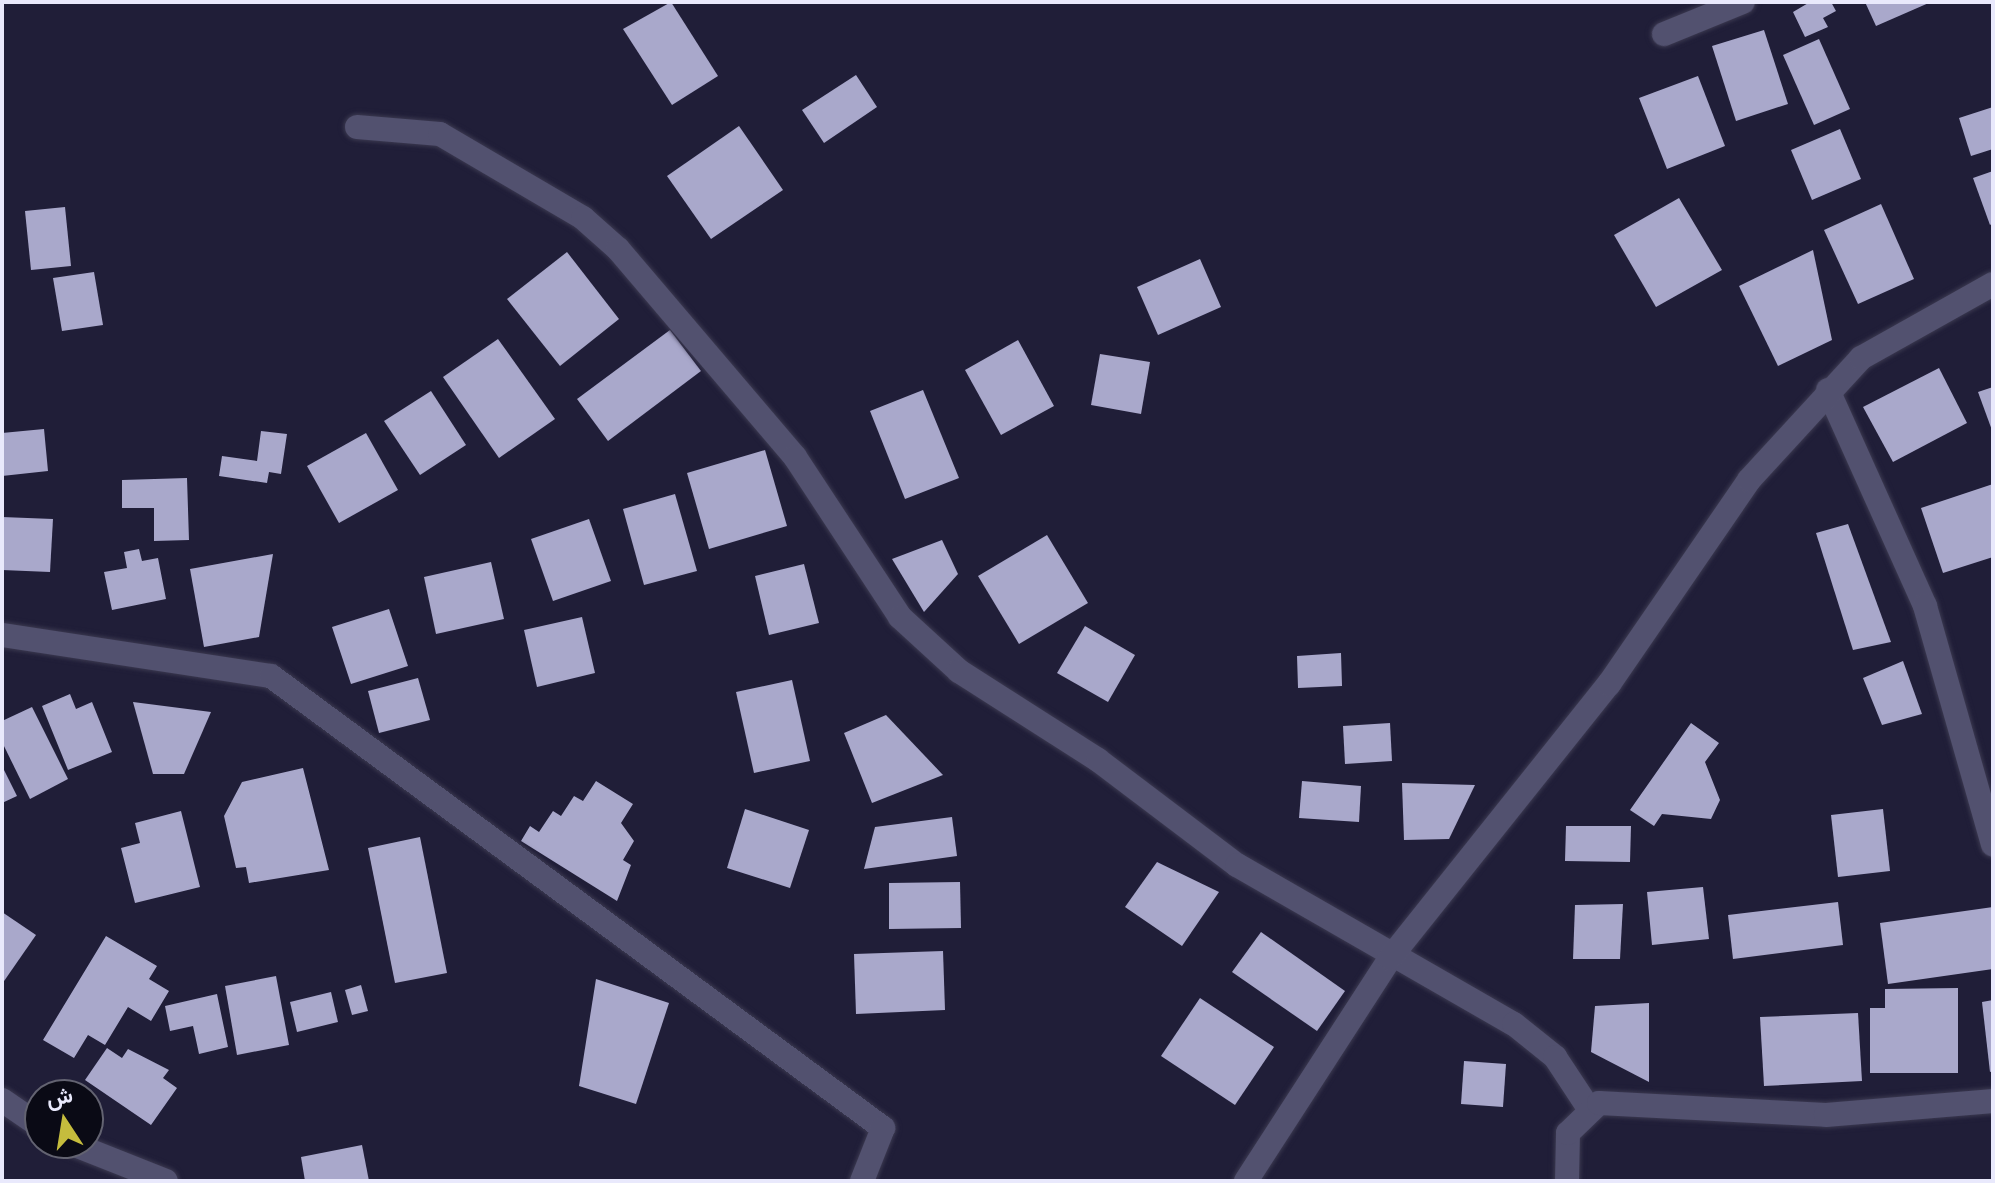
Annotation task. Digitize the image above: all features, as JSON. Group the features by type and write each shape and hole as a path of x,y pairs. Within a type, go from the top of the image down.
{"street":[{"path":"1664,34 1743,2"},
{"path":"357,127 440,134 583,218 618,249 795,457 900,617 959,671 1098,760 1237,865 1390,958 1514,1024 1555,1057 1581,1086 1588,1107"},
{"path":"1246,1181 1390,958 1609,684 1749,480 1828,390 1861,358 1993,284"},
{"path":"1828,390 1925,606 1993,845"},
{"path":"2,635 271,676 883,1128 862,1181"},
{"path":"2,1100 24,1115"},
{"path":"1567,1181 1568,1133 1588,1107 1619,1101 1826,1115 1993,1101"},
{"path":"104,1156 166,1181"}],"building":[{"path":"671,2 718,76 672,105 623,29"},
{"path":"1810,2 1831,2 1836,11 1823,18 1828,27 1805,37 1793,12"},
{"path":"1865,2 1931,2 1876,26"},
{"path":"1764,30 1788,104 1736,121 1712,46"},
{"path":"1819,39 1850,109 1814,125 1783,55"},
{"path":"856,75 877,107 824,143 802,110"},
{"path":"1698,76 1725,146 1667,169 1639,98"},
{"path":"1993,107 1993,149 1971,156 1959,118"},
{"path":"739,126 783,190 711,239 667,176"},
{"path":"1840,129 1861,179 1812,200 1791,150"},
{"path":"1993,171 1993,223 1990,225 1973,178"},
{"path":"1679,198 1722,270 1656,307 1614,235"},
{"path":"1881,204 1914,279 1858,304 1824,230"},
{"path":"65,207 71,266 31,270 25,211"},
{"path":"1813,250 1832,340 1778,366 1739,286"},
{"path":"567,252 619,319 560,366 507,299"},
{"path":"1200,259 1221,307 1158,335 1137,287"},
{"path":"94,272 103,325 62,331 53,278"},
{"path":"670,330 701,371 608,441 577,399"},
{"path":"498,339 555,419 499,458 443,377"},
{"path":"1018,340 1054,406 1001,435 965,370"},
{"path":"1100,354 1150,362 1141,414 1091,405"},
{"path":"1939,368 1967,423 1893,462 1863,407"},
{"path":"1993,387 1993,433 1978,392"},
{"path":"923,390 959,478 905,499 870,411"},
{"path":"431,391 466,445 420,475 384,421"},
{"path":"44,429 48,471 2,476 2,433"},
{"path":"261,431 287,434 281,474 269,472 267,483 219,476 222,456 257,461"},
{"path":"366,433 398,490 339,523 307,466"},
{"path":"765,450 787,526 709,549 687,473"},
{"path":"187,478 189,540 154,541 154,508 122,508 122,480"},
{"path":"1993,484 1993,557 1943,573 1921,508"},
{"path":"675,494 697,571 644,585 623,509"},
{"path":"2,517 53,519 50,572 2,570"},
{"path":"589,519 611,581 553,601 531,539"},
{"path":"1848,524 1891,642 1853,650 1816,533"},
{"path":"1047,535 1088,603 1019,644 978,576"},
{"path":"942,540 958,574 924,612 892,559"},
{"path":"139,549 142,561 158,558 166,599 112,610 104,572 127,568 124,552"},
{"path":"273,554 259,637 204,647 190,569"},
{"path":"491,562 504,619 436,634 424,577"},
{"path":"804,564 819,623 769,635 755,576"},
{"path":"389,609 408,666 351,684 332,627"},
{"path":"582,617 595,673 537,687 524,630"},
{"path":"1085,626 1135,655 1108,702 1057,673"},
{"path":"1341,653 1342,686 1298,688 1297,656"},
{"path":"1903,661 1922,714 1882,725 1863,678"},
{"path":"418,678 430,720 379,733 368,691"},
{"path":"792,680 810,761 754,773 736,692"},
{"path":"70,694 76,709 92,702 112,752 68,770 42,706"},
{"path":"133,702 211,712 184,774 153,774"},
{"path":"32,707 68,779 30,799 2,742 2,721"},
{"path":"886,715 943,775 872,803 844,733"},
{"path":"1390,723 1392,761 1345,764 1343,726"},
{"path":"1691,723 1719,743 1705,762 1720,800 1711,819 1662,814 1654,826 1630,810"},
{"path":"2,766 17,796 2,803"},
{"path":"303,768 329,870 249,883 246,867 236,868 224,816 242,782"},
{"path":"596,781 633,804 621,823 634,841 623,860 631,865 617,901 521,841 530,826 539,832 553,811 561,816 574,796 583,801"},
{"path":"1302,781 1361,786 1359,822 1299,818"},
{"path":"1402,783 1475,785 1449,839 1404,840"},
{"path":"745,809 809,830 790,888 727,868"},
{"path":"1883,809 1890,871 1838,877 1831,815"},
{"path":"181,811 200,887 135,903 121,848 140,843 135,823"},
{"path":"952,817 957,856 864,869 875,827"},
{"path":"1566,826 1631,826 1630,862 1565,861"},
{"path":"420,837 447,973 395,983 368,848"},
{"path":"1157,862 1219,892 1182,946 1125,907"},
{"path":"960,882 961,928 889,929 889,883"},
{"path":"1703,887 1709,939 1652,945 1647,892"},
{"path":"1838,902 1843,945 1733,959 1728,915"},
{"path":"1623,904 1620,959 1573,959 1575,905"},
{"path":"1993,907 1993,969 1888,984 1880,923"},
{"path":"2,912 36,935 2,984"},
{"path":"1261,932 1345,991 1317,1031 1232,972"},
{"path":"106,936 157,966 149,979 169,991 151,1021 128,1007 105,1045 88,1035 74,1058 43,1040"},
{"path":"943,951 945,1010 856,1014 854,954"},
{"path":"276,976 289,1045 237,1055 225,986"},
{"path":"596,979 669,1003 636,1104 579,1086"},
{"path":"361,985 368,1011 352,1015 345,990"},
{"path":"1958,988 1958,1073 1870,1073 1870,1008 1885,1008 1885,989"},
{"path":"331,992 338,1022 297,1032 290,1002"},
{"path":"217,994 228,1047 199,1054 193,1026 170,1031 165,1006"},
{"path":"1200,998 1274,1047 1235,1105 1161,1056"},
{"path":"1993,1000 1993,1071 1990,1072 1982,1002"},
{"path":"1649,1003 1649,1082 1591,1052 1595,1006"},
{"path":"1858,1013 1862,1081 1764,1086 1760,1017"},
{"path":"107,1048 122,1058 128,1049 169,1070 163,1078 177,1088 151,1125 104,1093 104,1079 86,1079"},
{"path":"1464,1061 1506,1064 1503,1107 1461,1104"},
{"path":"362,1145 369,1181 305,1181 301,1157"}]}
